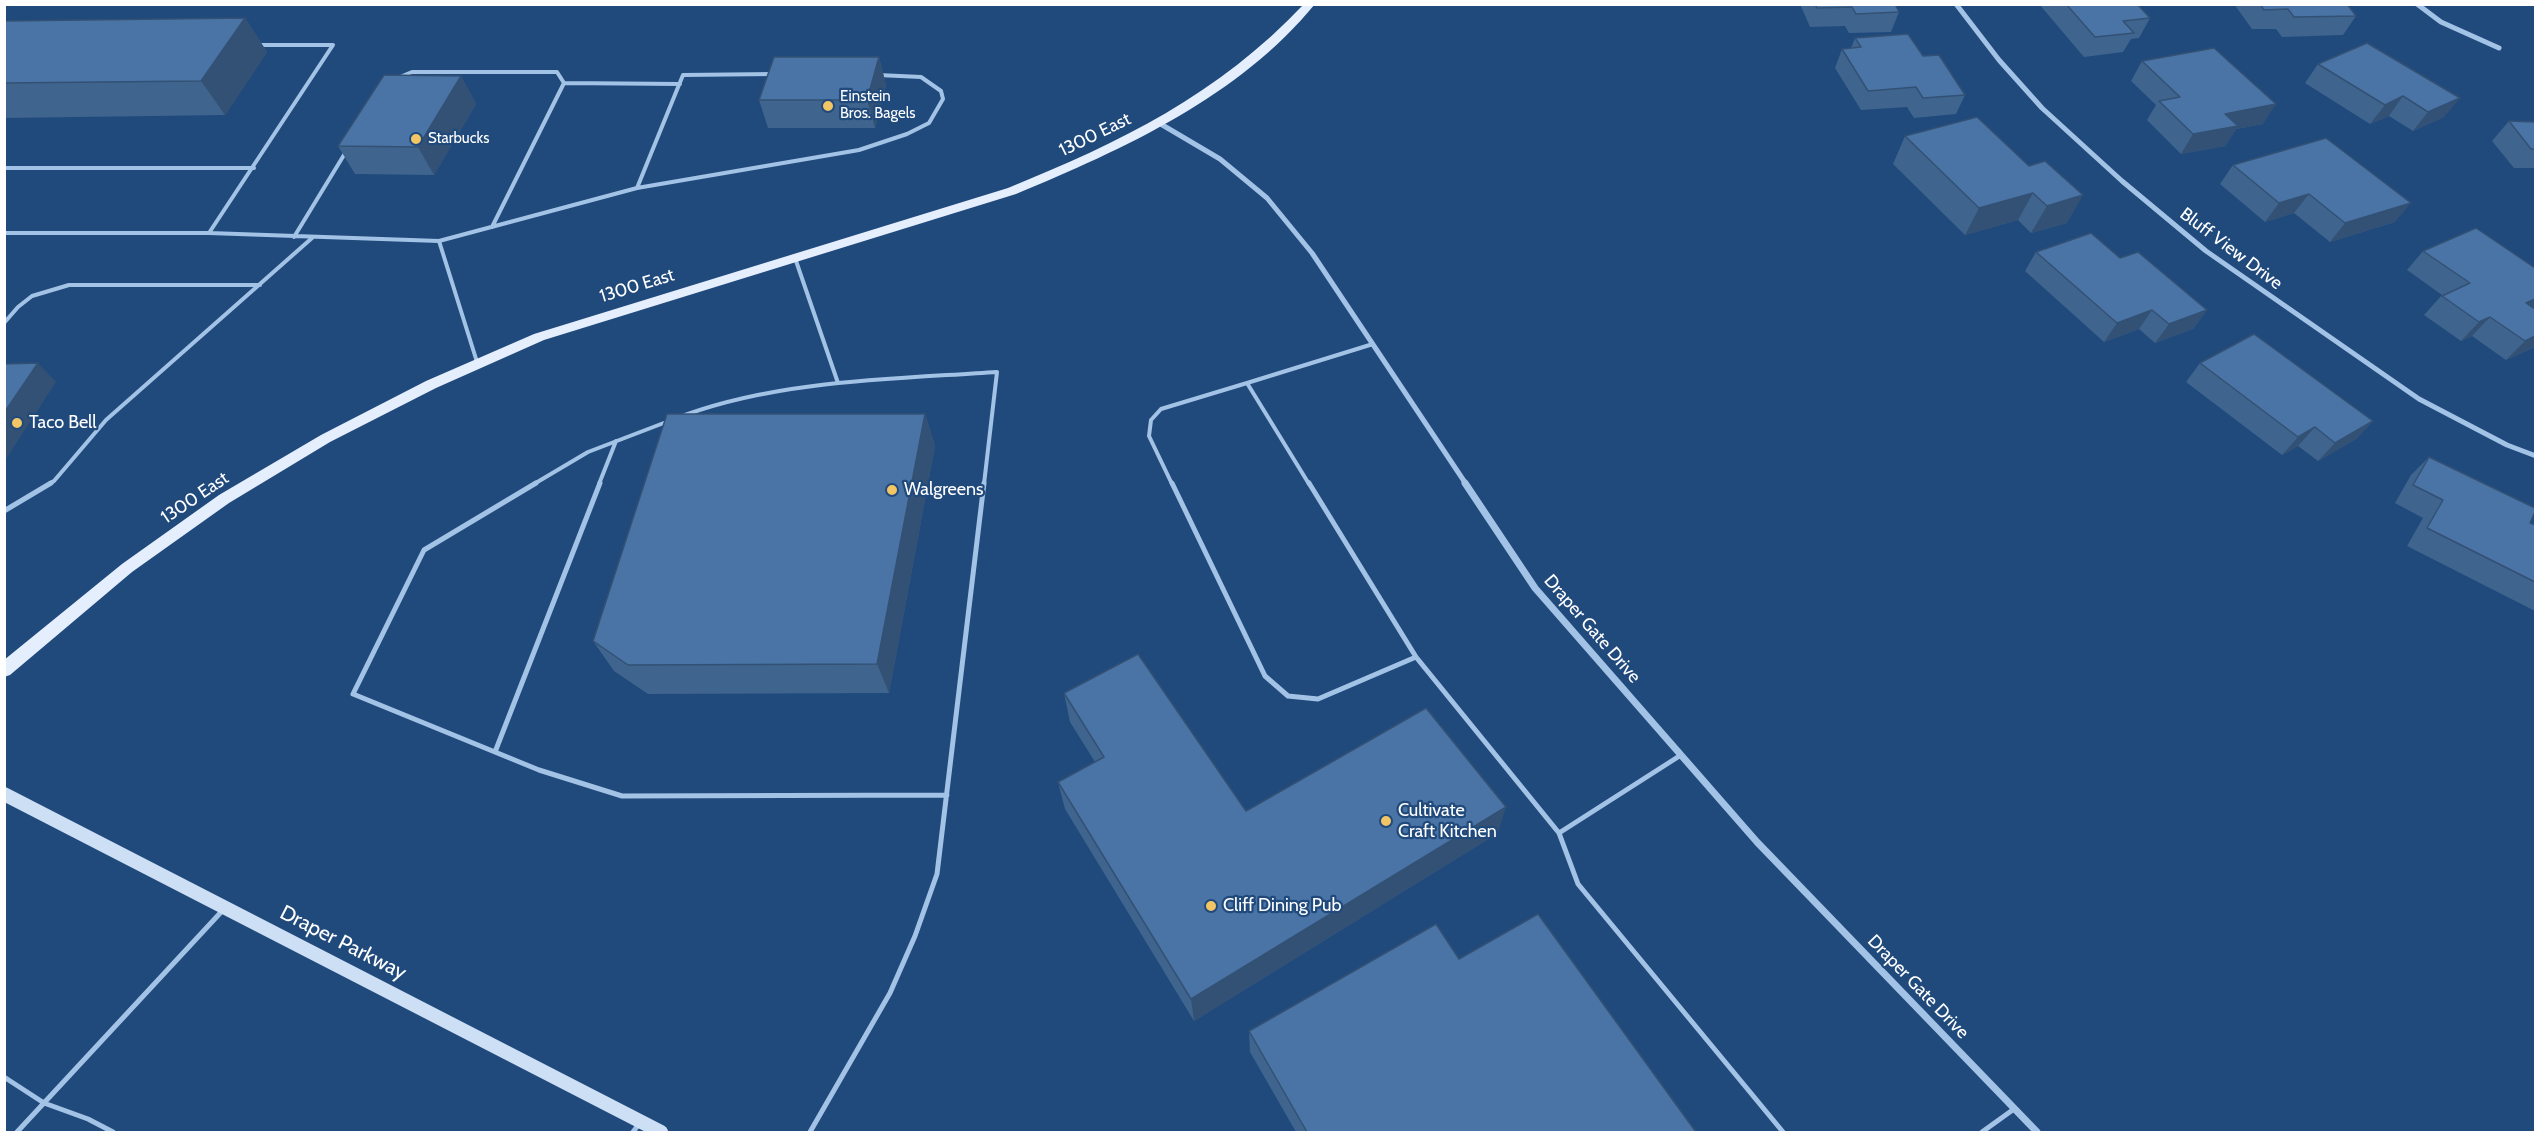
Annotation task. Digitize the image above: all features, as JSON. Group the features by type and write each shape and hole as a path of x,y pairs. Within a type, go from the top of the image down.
{"main road":[{"name":"1300 East","path":"4,670 129,567 249,483 365,416 477,362 539,337 1012,191 1094,156 1159,123 1198,99 1267,48 1310,4"},
{"name":"Draper Parkway","path":"4,794 227,907 637,1127 661,1132"}],"street":[{"name":"Bluff View Drive","path":"1956,4 1999,60 2042,108 2121,182 2206,251 2419,399 2507,445 2535,456"},
{"path":"2417,4 2441,21 2499,48"},
{"name":"Draper Gate Drive","path":"1159,123 1220,159 1267,198 1312,253 1535,588 1757,842 2037,1132"}],"lane":[{"path":"209,233 333,45 251,45"},
{"path":"397,78 412,72 557,72 564,83"},
{"path":"637,188 683,75 783,74"},
{"path":"4,233 209,233 439,241 637,188 859,150 907,134 929,123 943,99 941,91 921,77 871,75"},
{"path":"564,83 680,84"},
{"path":"492,226 564,83"},
{"path":"294,237 347,150"},
{"path":"4,168 254,168"},
{"path":"4,511 54,481 106,420 312,237"},
{"path":"439,241 477,362"},
{"path":"795,257 838,383"},
{"path":"4,323 22,302 48,289 80,285 260,285"},
{"path":"1372,344 1161,409 1151,420 1149,436 1265,676 1288,696 1318,699 1416,657"},
{"path":"810,1132 890,993 915,936 937,874 947,795 997,372 838,383 718,403 588,452 424,550 353,694 538,770 622,796 947,795"},
{"path":"1248,383 1416,657 1559,832 1578,884 1783,1132"},
{"path":"495,752 616,441"},
{"path":"1559,832 1681,755"},
{"path":"17,1132 227,907"},
{"path":"4,1077 44,1103 88,1119 113,1132"},
{"path":"1982,1132 2014,1108"}],"building":[{"path":"1815,4 1895,4 1899,12 1856,14 1852,7 1817,8"},
{"path":"2066,4 2137,4 2150,18 2123,21 2134,33 2095,37"},
{"path":"2260,4 2347,4 2356,16 2294,17 2288,9 2264,10"},
{"path":"245,18 201,81 4,83 4,21"},
{"path":"1908,34 1923,56 1939,55 1965,95 1923,98 1916,87 1868,91 1842,49 1861,47 1855,38"},
{"path":"2367,43 2460,98 2428,112 2403,96 2385,105 2318,64"},
{"path":"2214,48 2276,104 2225,114 2238,126 2193,134 2159,101 2180,97 2142,61"},
{"path":"774,57 879,57 867,100 759,100"},
{"path":"384,75 461,76 418,147 338,146"},
{"path":"1977,117 2029,166 2045,161 2083,195 2047,206 2033,193 1979,208 1905,136"},
{"path":"2509,121 2535,122 2535,149 2531,149"},
{"path":"2326,138 2411,203 2345,223 2309,194 2279,203 2233,165"},
{"path":"2476,228 2535,268 2535,299 2526,303 2535,309 2535,336 2525,341 2490,317 2479,322 2442,296 2470,283 2423,251"},
{"path":"2091,233 2120,258 2138,252 2207,310 2169,324 2152,310 2117,323 2036,252"},
{"path":"2254,334 2373,421 2335,443 2315,427 2298,437 2200,363"},
{"path":"38,363 4,413 4,364"},
{"name":"Walgreens","path":"667,414 925,414 877,664 628,665 593,641"},
{"path":"2429,457 2535,508 2530,523 2535,525 2535,582 2427,528 2443,500 2413,485"},
{"path":"1138,654 1246,811 1426,708 1506,807 1191,999 1058,782 1104,757 1064,693"},
{"path":"1538,914 1696,1132 1307,1132 1249,1031 1436,924 1459,959"}],"place":[{"name":"Einstein Bros. Bagels","path":"828,106"},
{"name":"Starbucks","path":"416,139"},
{"name":"Taco Bell","path":"17,423"},
{"name":"Walgreens","path":"892,490"},
{"name":"Cultivate Craft Kitchen","path":"1386,821"},
{"name":"Cliff Dining Pub","path":"1211,906"}]}
